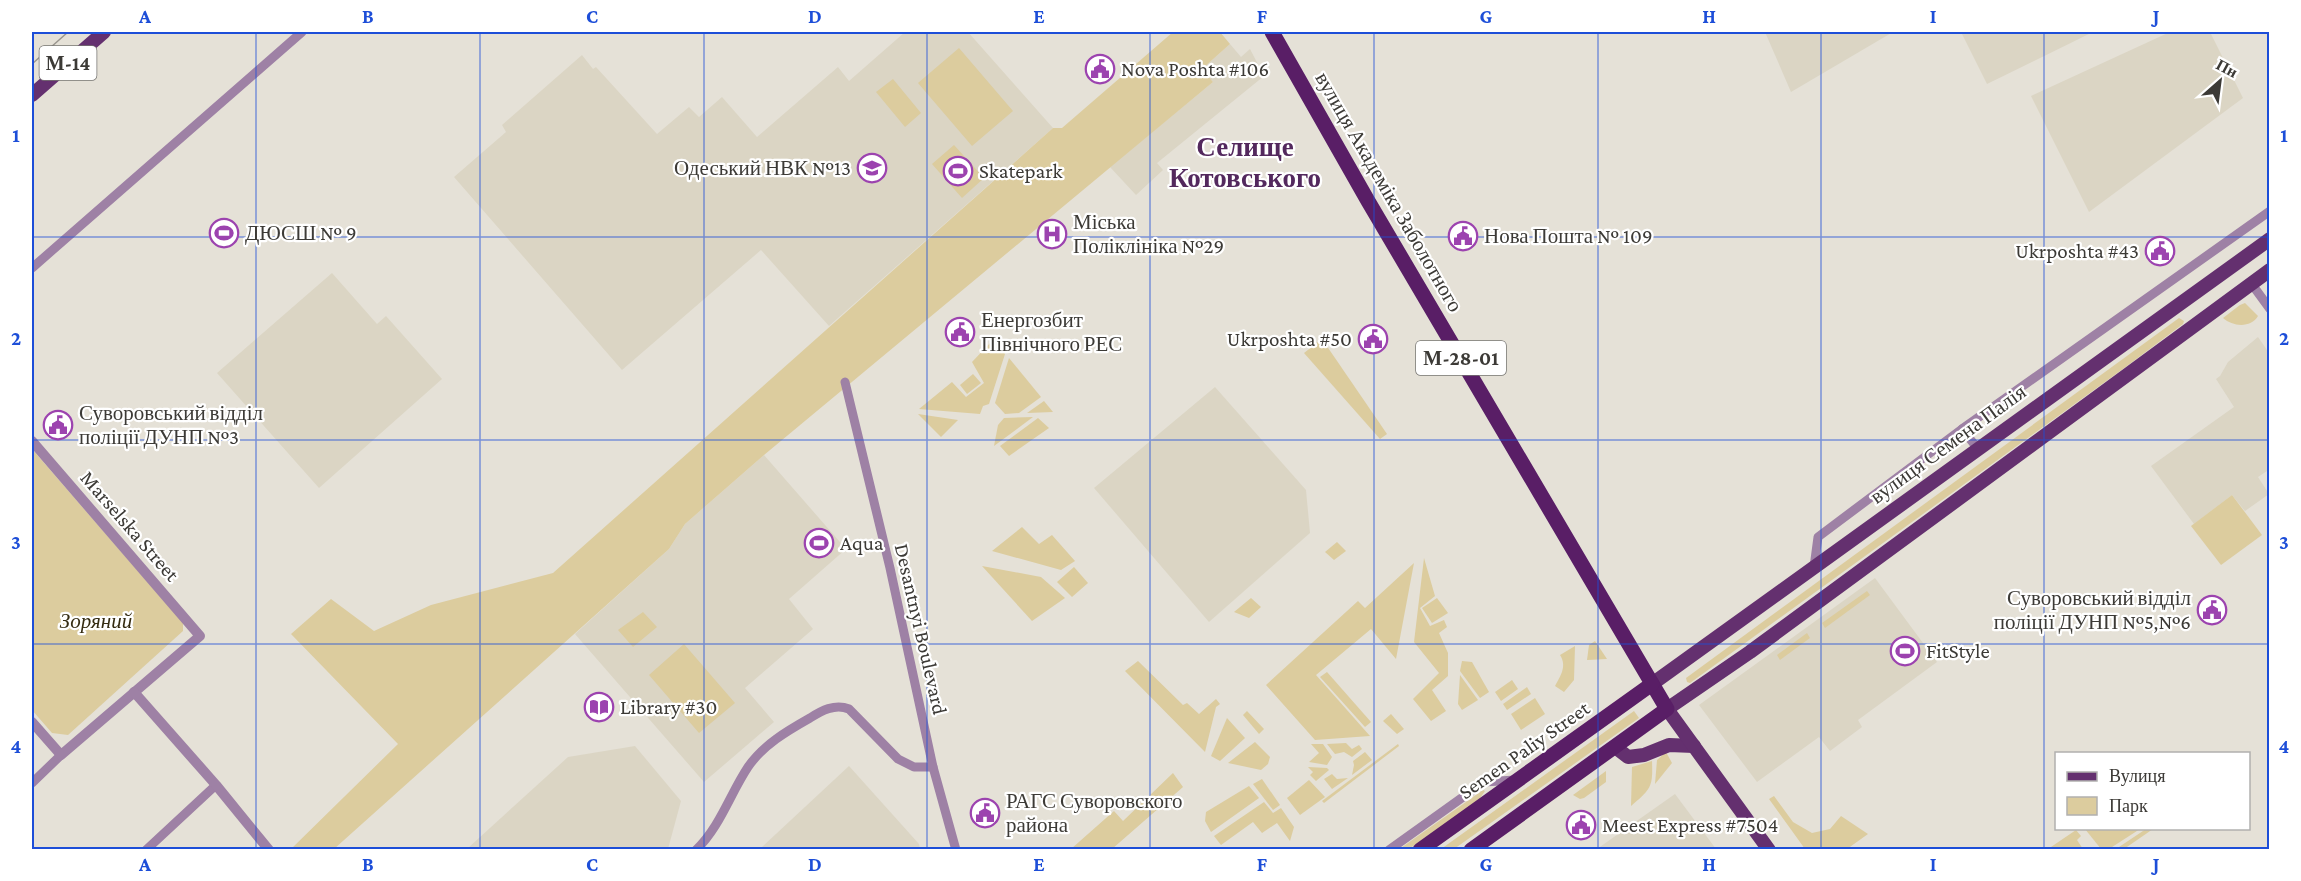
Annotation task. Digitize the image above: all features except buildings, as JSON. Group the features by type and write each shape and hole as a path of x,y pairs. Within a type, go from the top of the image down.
{"highway":[{"name":"вулиця Академіка Заболотного","path":"1272,32 1368,201 1652,684"},
{"name":"М-28-01","path":"1652,684 1667,709"},
{"name":"Semen Paliy Street","path":"1420,849 1652,684"},
{"path":"1471,849 1667,709"}],"main road":[{"name":"М-14","path":"32,95 104,32"},
{"name":"вулиця Семена Палія","path":"1652,684 2270,239"},
{"path":"1769,849 1667,709 1750,652 2194,323 2270,270"},
{"path":"2180,302 2194,323"},
{"path":"1615,747 1628,757 1644,755 1669,745 1694,746"}],"street":[{"path":"32,268 302,32"},
{"path":"1814,567 1818,537 1962,429 2270,212"},
{"path":"2251,283 2270,309"},
{"name":"Desantnyi Boulevard","path":"845,382 890,568 933,767 956,849"},
{"path":"1962,429 1978,449"},
{"name":"Marselska Street","path":"32,441 200,636 134,692"},
{"path":"32,783 134,692 269,849"},
{"path":"696,849 711,831 748,767 757,756 786,731 821,712 840,706 849,709 898,759 914,767 933,767"},
{"path":"32,722 61,756"},
{"path":"1389,849 1484,782 1518,780"},
{"path":"146,849 216,785"}],"shaded area":[{"path":"905,32 968,32 1053,128 829,326 761,250 622,370 454,177 506,132 502,125 582,55 593,69 596,67 657,134 689,107 699,117 722,97 757,137 838,67 849,81"},
{"path":"1765,32 1893,32 1791,92"},
{"path":"1961,32 2093,32 1987,84"},
{"path":"2170,32 2210,32 2243,98 2089,212 2031,96"},
{"path":"1230,44 1241,57 1250,49 1264,76 1157,163 1163,170 1136,195 1110,167 1213,82 1202,69"},
{"path":"332,273 377,324 386,316 442,379 319,488 217,373"},
{"path":"2258,337 2269,353 2270,469 2258,477 2269,494 2245,511 2232,495 2194,524 2151,466 2234,407 2216,379 2228,362"},
{"path":"1215,387 1306,490 1310,533 1209,622 1094,488"},
{"path":"764,455 846,549 789,599 813,629 745,688 774,722 704,782 575,634 669,549 685,524"},
{"path":"1875,578 1937,662 1858,720 1862,727 1830,751 1819,737 1757,782 1699,705"},
{"path":"635,746 681,801 668,849 468,848 568,757"},
{"path":"849,766 919,844 920,849 764,849 762,847"},
{"path":"1675,794 1716,849 1597,849"}],"green space":[{"path":"1173,32 1220,32 1230,44 1202,69 1213,82 764,455 685,524 669,549 334,849 290,850 398,744 291,634 331,599 374,631 431,605 553,573 1053,128 1062,128"},
{"path":"959,48 1013,111 972,146 918,83"},
{"path":"893,79 921,113 905,127 876,92"},
{"name":"Skatepark","path":"954,145 984,178 962,198 932,164"},
{"path":"2245,303 2258,316 2251,323 2242,325 2223,318 2240,305"},
{"path":"2179,318 2184,321 2183,324 2127,366 1690,683 1687,682 1686,678"},
{"path":"1322,339 1387,434 1380,439 1304,353"},
{"path":"993,340 1005,354 989,404 983,406 980,414 919,409 952,382 966,397 984,383 972,362"},
{"path":"1009,358 1041,397 1019,413 1005,414 995,403"},
{"path":"973,374 981,383 967,394 960,385"},
{"path":"1044,401 1053,412 1027,413"},
{"path":"918,414 958,420 941,437"},
{"path":"1033,417 994,446 998,425 1004,418"},
{"path":"1038,418 1049,428 1009,456 1000,446"},
{"name":"Зоряний","path":"32,449 183,623 183,631 68,735 52,733 32,710"},
{"path":"2232,495 2262,535 2221,565 2191,526"},
{"path":"1022,527 1039,544 1052,535 1075,561 1061,570 992,551"},
{"path":"1337,542 1346,551 1334,560 1325,552"},
{"path":"1424,558 1435,596 1420,608 1430,626 1444,620 1447,627 1439,633 1448,653 1448,676 1432,690 1446,711 1431,721 1413,699 1439,673 1414,642"},
{"path":"1414,563 1396,659 1371,629 1316,675 1370,736 1315,740 1266,685 1358,601 1365,608"},
{"path":"982,566 1041,577 1065,598 1032,621"},
{"path":"1074,567 1088,583 1072,597 1057,582"},
{"path":"1867,591 1870,595 1825,628 1822,623"},
{"path":"1251,598 1261,607 1249,618 1234,612"},
{"path":"1437,598 1448,613 1432,623 1422,608"},
{"path":"643,612 657,627 633,647 618,630"},
{"path":"1807,633 1810,638 1780,660 1777,655"},
{"path":"1595,641 1607,659 1587,660 1589,645"},
{"path":"684,644 735,703 699,733 649,675"},
{"path":"1575,646 1574,680 1564,692 1555,686 1563,667 1560,655"},
{"path":"1138,661 1183,705 1187,703 1199,714 1216,699 1220,704 1216,707 1205,752 1125,671"},
{"path":"1462,661 1472,662 1489,692 1480,698 1460,671"},
{"path":"1327,672 1371,722 1365,727 1320,677"},
{"path":"1460,675 1478,700 1462,710 1458,704"},
{"path":"1512,680 1518,689 1501,701 1495,692"},
{"path":"1527,687 1531,694 1507,710 1503,704"},
{"path":"1535,698 1545,714 1521,730 1511,714"},
{"path":"1247,711 1264,729 1259,734 1243,715"},
{"path":"1634,711 1639,718 1454,849 1441,849"},
{"path":"1391,714 1404,729 1397,734 1383,721"},
{"path":"1227,718 1245,738 1220,761 1211,756"},
{"path":"1255,742 1270,757 1268,764 1261,770 1228,763"},
{"path":"1346,743 1352,749 1359,745 1362,749 1352,757 1344,752 1335,754 1327,744"},
{"path":"1311,744 1323,744 1332,757 1327,765 1309,762 1319,753"},
{"path":"1398,744 1399,746 1324,803 1322,801"},
{"path":"1365,752 1372,760 1352,775 1353,761"},
{"path":"1666,752 1672,763 1655,784 1657,760"},
{"path":"1652,761 1652,777 1649,787 1631,806 1632,767"},
{"path":"1308,767 1329,770 1316,781 1310,775 1313,772"},
{"path":"1606,771 1606,782 1584,798 1580,799 1573,795"},
{"path":"1173,773 1183,787 1112,849 1071,849 1114,811 1123,821"},
{"path":"1332,774 1337,779 1348,778 1332,789 1324,779"},
{"path":"1262,779 1280,805 1273,810 1253,784"},
{"path":"1309,780 1325,797 1300,815 1287,798"},
{"path":"1249,786 1259,798 1211,832 1205,821 1206,812"},
{"path":"1483,790 1485,791 1478,801 1409,849 1398,850"},
{"path":"1774,796 1793,822 1812,833 1830,829 1841,816 1868,834 1847,849 1805,849 1769,799"},
{"path":"1264,802 1273,813 1281,808 1294,827 1290,841 1277,823 1262,833 1253,822 1221,845 1214,836"},
{"path":"2076,830 2081,836 2077,840 2083,849 2048,849"},
{"path":"2086,830 2138,830 2109,849 2101,849"},
{"path":"2144,830 2152,830 2124,849 2116,849"}],"tram line":[{"path":"32,64 68,32"}],"place":[{"name":"Nova Poshta #106","path":"1100,69"},
{"name":"Одеський НВК №13","path":"872,168"},
{"name":"Skatepark","path":"958,171"},
{"name":"ДЮСШ № 9","path":"224,233"},
{"name":"Міська Поліклініка №29","path":"1052,234"},
{"name":"Нова Пошта № 109","path":"1463,236"},
{"name":"Ukrposhta #43","path":"2160,251"},
{"name":"Енергозбит Північного РЕС","path":"960,332"},
{"name":"Ukrposhta #50","path":"1373,339"},
{"name":"Суворовський відділ поліції ДУНП №3","path":"58,425"},
{"name":"Aqua","path":"819,543"},
{"name":"Суворовський відділ поліції ДУНП №5,№6","path":"2212,610"},
{"name":"FitStyle","path":"1905,651"},
{"name":"Library #30","path":"599,707"},
{"name":"РАГС Суворовского района","path":"985,813"},
{"name":"Meest Express #7504","path":"1581,825"}],"district":[{"name":"Селище Котовського","path":"1245,162"}]}
